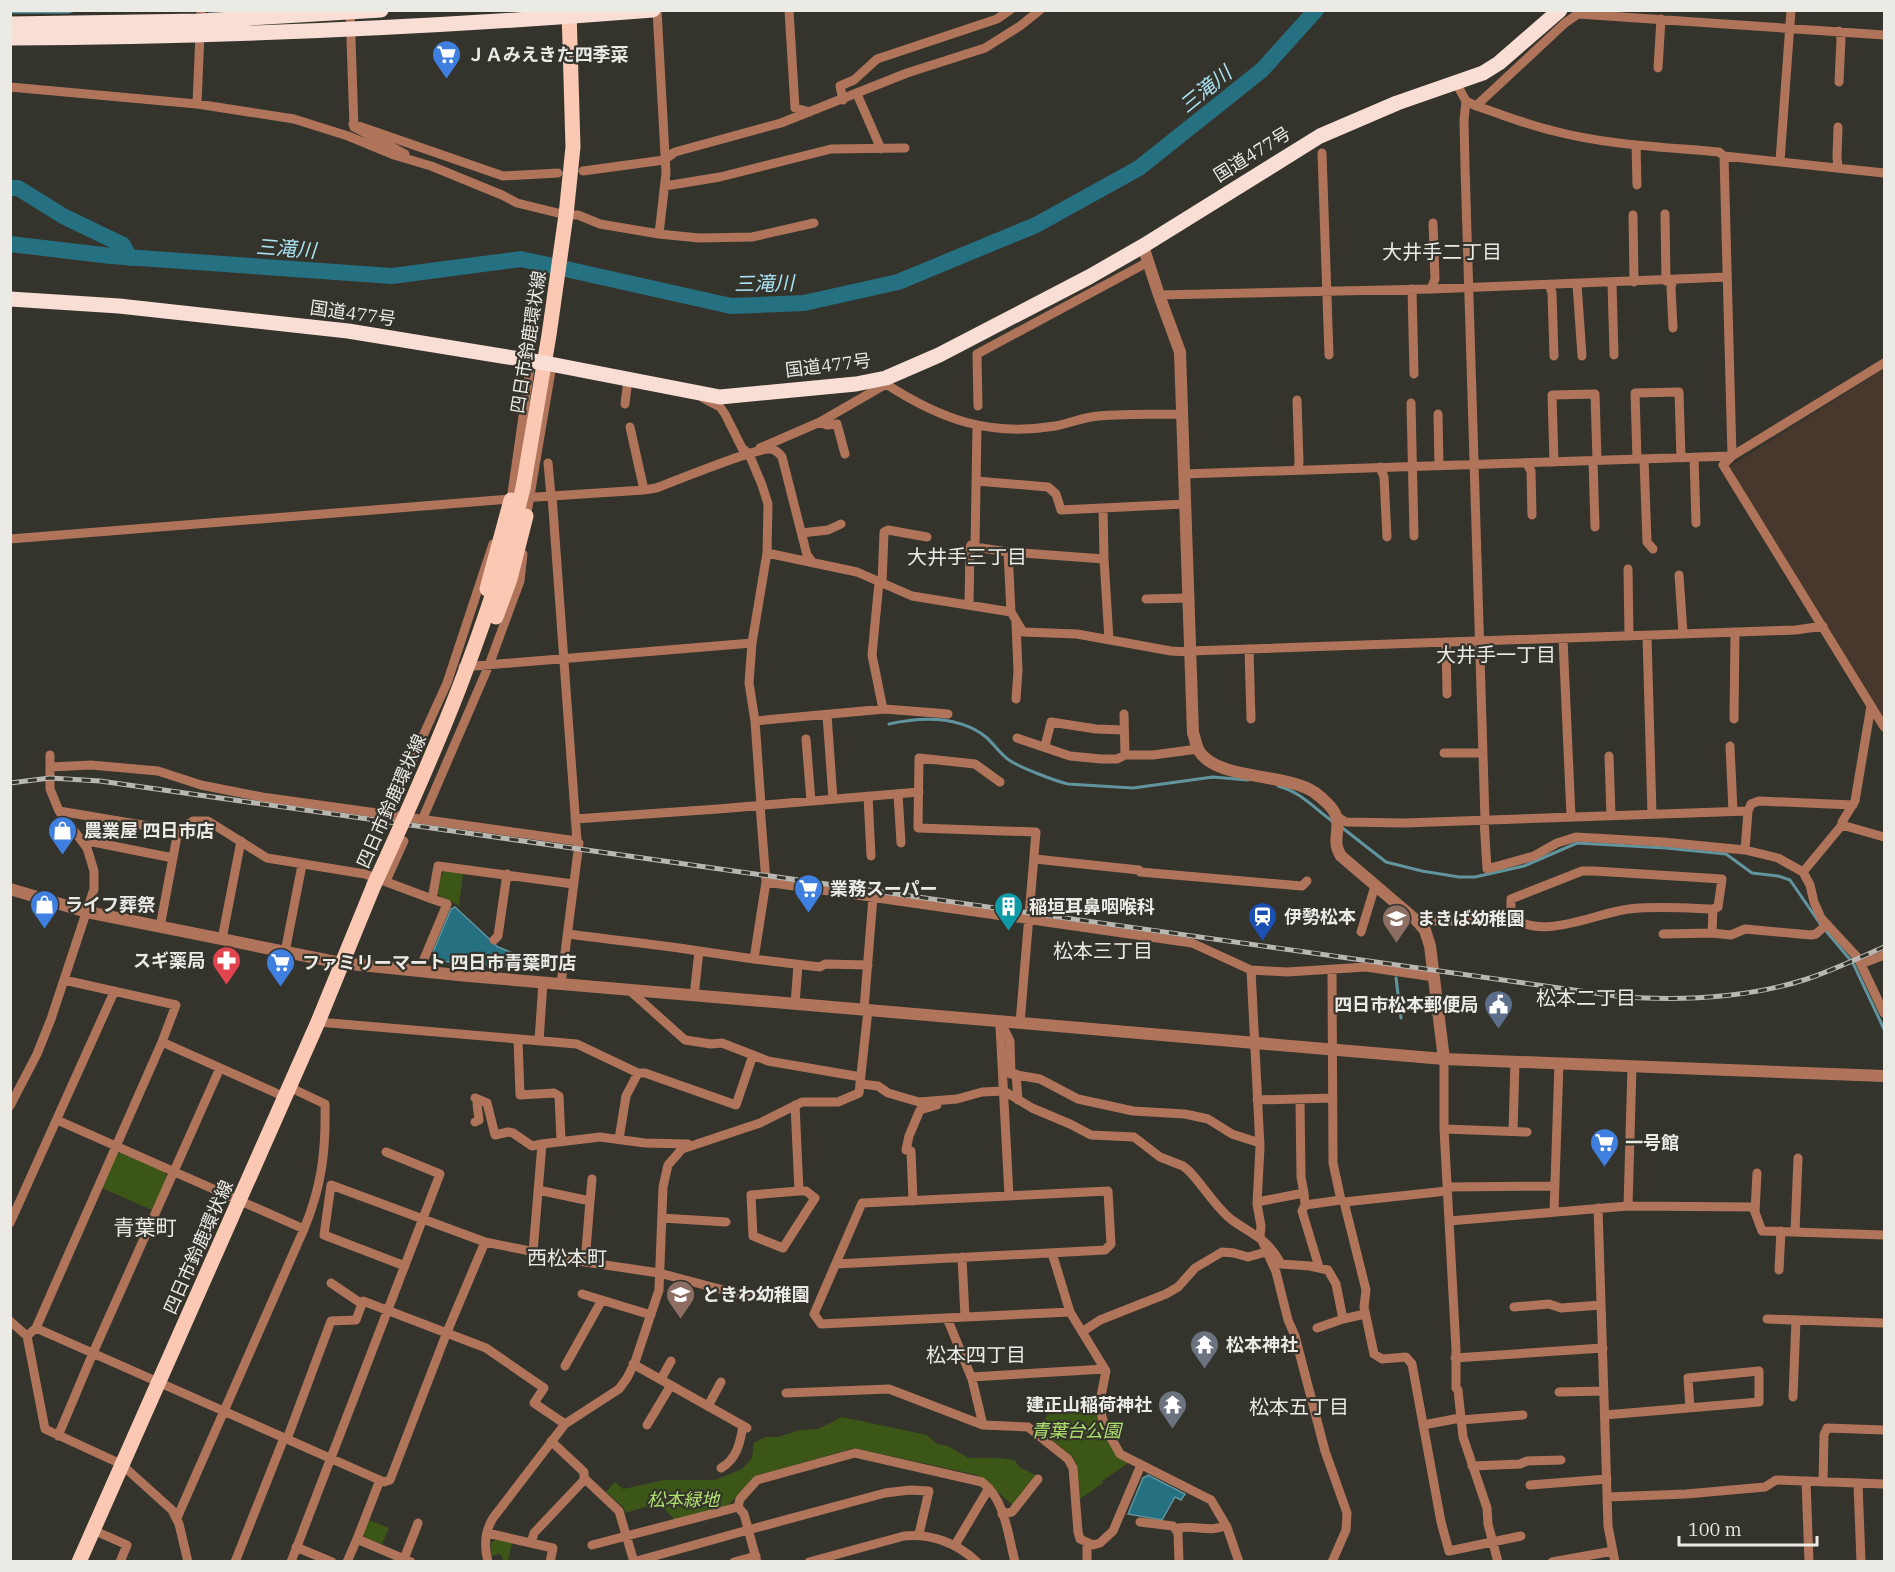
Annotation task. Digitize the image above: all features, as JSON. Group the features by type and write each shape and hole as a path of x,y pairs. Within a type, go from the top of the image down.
{"highway":[{"path":"350,17 381,10"},
{"path":"10,24 569,14 655,10"},
{"name":"国道477号","path":"10,299 119,306 348,331 542,363 720,397 886,381 985,332 1143,246 1320,136 1397,103 1483,73 1499,63 1560,10"},
{"path":"10,38 200,22"}],"main road":[{"name":"四日市鈴鹿環状線","path":"79,1562 318,1022 341,963 380,883 439,743 486,619 527,494 542,363 549,335 573,147 569,14"},
{"path":"439,743 449,696 480,612 511,500"},
{"path":"439,743 472,685 510,579 526,516"}],"street":[{"path":"655,10 665,186 658,234"},
{"path":"789,10 795,108 810,112"},
{"path":"843,100 840,86 854,80 877,59 997,19 1005,16 1010,10"},
{"path":"583,171 664,160 675,152 741,135 810,112 907,73 986,48 1040,10"},
{"path":"1780,161 1791,10"},
{"path":"1476,106 1565,23 1578,14 1884,34"},
{"path":"350,17 354,127 414,160"},
{"path":"1658,68 1661,19"},
{"path":"197,104 200,22"},
{"path":"1839,31 1841,39 1839,81"},
{"path":"1456,83 1466,101 1550,130 1636,145 1719,152 1724,156 1884,173"},
{"path":"10,87 197,104 294,119 414,160 565,222 578,214 600,224 699,238 752,237 814,223"},
{"path":"857,94 881,149"},
{"path":"1466,101 1464,120 1487,869 1534,856 1557,843 1576,837 1745,850 1778,858 1803,872 1810,885 1817,911 1858,958 1884,1013"},
{"path":"353,124 503,176 558,173"},
{"path":"1838,128 1836,157 1838,167"},
{"path":"1636,145 1637,185"},
{"path":"665,186 720,177 831,149 905,148"},
{"path":"1322,153 1329,355"},
{"path":"1724,156 1732,456"},
{"path":"1665,214 1672,328"},
{"path":"1633,215 1634,282"},
{"path":"1431,289 1435,279 1433,223"},
{"path":"1143,246 1180,352 1193,733 1198,749 1211,762 1225,769 1282,780 1315,792 1328,804 1336,821 1336,848 1341,856 1417,921 1425,930 1430,946 1444,1059 1444,1129 1460,1419 1463,1437 1487,1508 1498,1562"},
{"path":"978,406 977,354 1148,262"},
{"path":"1159,296 1611,283 1727,277"},
{"path":"1611,283 1614,355"},
{"path":"1549,284 1552,293 1554,356"},
{"path":"1577,284 1582,356"},
{"path":"1412,289 1414,374"},
{"path":"511,500 542,363"},
{"path":"1884,363 1732,456 1723,465 1884,727"},
{"path":"625,404 628,379"},
{"path":"10,539 511,500 527,494 552,496 656,488 749,454 820,422 886,381 931,410 977,426 1037,428 1057,426 1091,417 1182,414"},
{"path":"687,390 720,407 742,448 749,454 768,504 768,553 752,644 749,683 755,721 766,882 754,959"},
{"path":"1653,549 1647,542 1635,393 1679,392 1681,458"},
{"path":"1554,462 1552,395 1594,394 1595,527"},
{"path":"1297,400 1298,470"},
{"path":"1411,403 1414,536"},
{"path":"1438,414 1439,466"},
{"path":"820,422 827,425 837,423 845,454"},
{"path":"975,546 977,426"},
{"path":"630,427 644,490"},
{"path":"749,454 769,449 776,451 782,457 807,555 813,563"},
{"path":"1184,474 1732,456"},
{"path":"1694,457 1696,523"},
{"path":"548,463 579,850 561,984"},
{"path":"1527,464 1531,471 1532,514"},
{"path":"1380,467 1384,477 1386,537"},
{"path":"976,481 1048,487 1056,494 1061,510 1185,504"},
{"path":"422,820 489,665 520,581 527,494"},
{"path":"1103,508 1109,640"},
{"path":"802,533 828,530 841,524"},
{"path":"387,815 433,715 452,668 489,554 503,530"},
{"path":"883,709 872,655 881,583 884,532 888,530 927,537"},
{"path":"969,604 971,545 1008,552 1104,559"},
{"path":"1008,552 1018,671 1016,699"},
{"path":"768,553 857,572 912,596 969,604 1014,616 1023,632 1077,634 1171,651 1647,636 1796,630 1823,626"},
{"path":"1628,568 1629,636"},
{"path":"1679,575 1683,633"},
{"path":"1146,599 1188,598"},
{"path":"1734,719 1735,632"},
{"path":"1647,636 1652,814"},
{"path":"1563,639 1571,816"},
{"path":"1446,642 1447,694"},
{"path":"452,668 752,644"},
{"path":"1250,649 1251,719"},
{"path":"1803,872 1842,825 1854,805 1871,706"},
{"path":"755,721 883,709 948,714"},
{"path":"1124,714 1125,755"},
{"path":"826,715 833,799"},
{"path":"1045,746 1051,722 1096,729 1124,730"},
{"path":"1017,738 1070,756 1080,757 1117,759 1125,755 1153,755 1198,749"},
{"path":"806,740 811,801"},
{"path":"1730,746 1733,812"},
{"path":"417,750 446,762"},
{"path":"1444,753 1483,753"},
{"path":"11,1104 37,1054 94,889 94,871 87,848 59,812 50,789 50,755"},
{"path":"1609,756 1611,815"},
{"path":"1000,782 975,764 919,758 918,828 1036,832 1020,1023"},
{"path":"51,767 91,765 158,771 211,787 387,815 577,841"},
{"path":"575,819 919,792"},
{"path":"898,794 901,843"},
{"path":"868,796 871,856"},
{"path":"1745,850 1748,811 1751,804 1759,801 1854,805"},
{"path":"1336,821 1404,823 1748,811"},
{"path":"59,812 178,831 193,821 208,821 267,858 365,874 380,883 447,904 419,971"},
{"path":"1842,825 1884,837"},
{"path":"160,927 178,831"},
{"path":"83,840 173,858"},
{"path":"222,939 241,841"},
{"path":"380,883 405,841"},
{"path":"1035,859 1215,879 1302,886 1307,881"},
{"path":"285,952 302,865"},
{"path":"432,899 438,866 573,884"},
{"path":"1582,871 1669,874 1722,879 1718,907 1713,909 1662,907 1626,909 1550,928 1515,920 1511,916 1511,900 1582,871"},
{"path":"494,940 498,936 507,874"},
{"path":"766,882 1192,943 1251,970 1332,971 1366,967 1434,977"},
{"path":"1361,932 1375,886"},
{"path":"10,889 87,912 160,927 341,963 419,971 1444,1059 1884,1076"},
{"path":"488,1562 485,1551 487,1533 493,1518 565,1424 619,1389 633,1364 659,1290 663,1187 668,1165 682,1149 760,1123 795,1105 812,1101 838,1102 860,1093 873,897"},
{"path":"1712,933 1713,909"},
{"path":"1417,921 1457,921 1511,916"},
{"path":"1663,934 1731,935 1745,929 1811,935 1827,925"},
{"path":"568,934 627,940 798,965 820,967 825,964 868,965"},
{"path":"694,996 699,951"},
{"path":"1861,964 1884,955"},
{"path":"795,1004 798,965"},
{"path":"1251,970 1260,1143 1257,1202 1261,1226 1260,1236 1276,1272 1325,1451 1345,1506 1346,1530 1332,1562"},
{"path":"1332,971 1333,1163 1366,1290 1365,1314 1374,1354 1382,1359 1406,1357 1412,1364 1441,1522 1454,1562"},
{"path":"27,1336 36,1328 162,1042 176,1005 64,980"},
{"path":"540,1041 543,982"},
{"path":"628,989 685,1040 711,1044 722,1043 768,1061 861,1081 878,1086 888,1093 919,1102 957,1099 982,1092 1004,1093 1091,1135 1134,1137 1160,1157 1188,1170 1232,1220 1260,1236 1281,1264 1319,1267 1328,1270 1336,1284 1343,1318"},
{"path":"10,1223 114,992"},
{"path":"1000,1021 1010,1041 1011,1074 1040,1079 1078,1099 1133,1111 1185,1114 1208,1119 1233,1134 1260,1143"},
{"path":"1000,1021 1009,1196"},
{"path":"318,1022 577,1044 638,1073 645,1073 736,1105 753,1055"},
{"path":"518,1039 520,1095 554,1093 559,1096 561,1140"},
{"path":"162,1042 220,1068 325,1104 324,1156 319,1186 304,1229 177,1518"},
{"path":"1513,1131 1515,1062"},
{"path":"1554,1212 1559,1063"},
{"path":"1628,1206 1632,1066"},
{"path":"58,1436 220,1068"},
{"path":"619,1139 626,1096 638,1073"},
{"path":"1016,1074 1018,1100"},
{"path":"913,1201 909,1136 920,1110 1004,1093"},
{"path":"1257,1100 1333,1098"},
{"path":"1300,1099 1301,1177 1305,1205 1302,1211 1319,1267"},
{"path":"475,1122 479,1120 477,1100 488,1103 495,1135 513,1133 532,1146 561,1140 600,1137 656,1143 694,1144"},
{"path":"795,1105 799,1191"},
{"path":"57,1120 304,1229"},
{"path":"1444,1129 1527,1132"},
{"path":"533,1252 542,1144"},
{"path":"291,1562 440,1174 386,1152"},
{"path":"1795,1232 1797,1158"},
{"path":"1755,1212 1757,1173"},
{"path":"585,1262 591,1179"},
{"path":"405,1266 324,1235 331,1185 485,1242 585,1262 659,1273 746,1296"},
{"path":"1305,1205 1447,1189 1555,1186"},
{"path":"538,1190 590,1201"},
{"path":"799,1191 806,1191 814,1198 783,1248 753,1236 750,1195 799,1191"},
{"path":"836,1264 1105,1250 1112,1244 1108,1191 862,1203 814,1314 821,1324 1070,1312"},
{"path":"1257,1202 1304,1193"},
{"path":"1449,1221 1628,1206 1753,1207 1762,1231 1884,1235"},
{"path":"1598,1208 1608,1526 1615,1562"},
{"path":"662,1218 726,1222"},
{"path":"1779,1270 1781,1231"},
{"path":"36,1328 384,1482 390,1480 447,1332 485,1242"},
{"path":"1082,1332 1100,1320 1166,1294 1178,1287 1195,1268 1222,1252 1248,1257 1266,1252"},
{"path":"1052,1253 1070,1312 1106,1369 1099,1406 1105,1427 1120,1454 1211,1500 1226,1525 1239,1562"},
{"path":"962,1257 965,1317"},
{"path":"331,1283 362,1304 363,1302 388,1309 486,1348 544,1388 534,1403 565,1424"},
{"path":"582,1294 651,1315"},
{"path":"565,1366 602,1300"},
{"path":"235,1562 331,1321 356,1320 362,1304"},
{"path":"1514,1307 1549,1304 1561,1308 1602,1305"},
{"path":"1317,1328 1343,1318 1365,1314"},
{"path":"947,1318 970,1377 983,1425"},
{"path":"1767,1319 1884,1323"},
{"path":"1793,1397 1796,1320"},
{"path":"10,1321 27,1336 45,1430 122,1464 172,1510 177,1518 188,1562"},
{"path":"1455,1358 1603,1348"},
{"path":"661,1379 670,1361"},
{"path":"633,1364 745,1427 736,1452 731,1460 721,1468"},
{"path":"970,1377 1106,1369"},
{"path":"1605,1415 1690,1408 1759,1402 1759,1371 1688,1378 1690,1408"},
{"path":"705,1404 717,1383"},
{"path":"646,1425 670,1385"},
{"path":"786,1393 889,1389 983,1425 1028,1427 1068,1459 1072,1468 1078,1532 1080,1539 1088,1544 1093,1545 1100,1542 1113,1531 1141,1465"},
{"path":"1558,1392 1604,1390"},
{"path":"1423,1425 1460,1419 1523,1415"},
{"path":"1823,1482 1824,1435 1827,1428 1884,1430"},
{"path":"551,1441 584,1472 585,1479 619,1510 633,1561 892,1492 929,1491"},
{"path":"738,1507 740,1499 757,1480 855,1452 974,1480 989,1488 997,1498 1015,1562"},
{"path":"1472,1466 1562,1460"},
{"path":"919,1534 934,1470"},
{"path":"531,1543 534,1533 585,1479"},
{"path":"1002,1514 1012,1512 1038,1479"},
{"path":"1530,1485 1607,1479"},
{"path":"347,1562 380,1480"},
{"path":"1607,1497 1686,1494 1764,1487 1776,1480 1884,1484"},
{"path":"1806,1481 1809,1562"},
{"path":"1858,1483 1861,1562"},
{"path":"955,1545 989,1488"},
{"path":"734,1562 757,1559 744,1514 738,1507"},
{"path":"592,1545 738,1507"},
{"path":"1140,1522 1175,1528 1178,1533 1179,1562"},
{"path":"357,1539 408,1560 418,1523"},
{"path":"1175,1528 1226,1525"},
{"path":"93,1530 127,1545 120,1562"},
{"path":"487,1533 553,1548 550,1562"},
{"path":"809,1562 919,1534 955,1545 977,1562"},
{"path":"1451,1550 1521,1536"},
{"path":"1087,1562 1088,1544"},
{"path":"296,1547 332,1562"},
{"path":"1552,1562 1613,1551"}],"shaded area":[{"path":"1884,369 1884,719 1729,467"}],"green space":[{"path":"445,871 463,874 459,906 437,893 441,875"},
{"path":"120,1153 165,1172 167,1177 152,1210 102,1188 117,1154"},
{"name":"青葉台公園","path":"1079,1406 1097,1415 1118,1458 1128,1463 1080,1499 1077,1465 1073,1457 1040,1430 1050,1408"},
{"name":"松本緑地","path":"842,1417 927,1435 937,1444 948,1446 968,1458 1015,1460 1019,1467 1035,1475 1013,1505 977,1475 854,1448 759,1475 751,1480 729,1505 675,1520 659,1503 625,1513 624,1508 606,1492 615,1482 623,1489 664,1480 715,1480 742,1469 752,1458 754,1443 765,1437 778,1437 800,1430 818,1429"},
{"path":"369,1520 389,1528 382,1544 366,1538 363,1533"},
{"path":"496,1539 512,1543 508,1561 504,1561 500,1554 491,1556 491,1543"}],"water":[{"path":"455,907 498,947 537,963 535,968 438,961 433,952 451,909"},
{"path":"1148,1475 1185,1494 1181,1500 1175,1497 1162,1520 1128,1514 1143,1478"}],"waterway":[{"path":"10,12 75,10"},
{"path":"209,11 245,10"},
{"name":"三滝川","path":"10,244 111,256 392,276 521,259 731,306 804,303 898,282 1036,225 1139,168 1262,70 1316,10"},
{"name":"三滝川","path":"10,188 18,188 63,216 123,245 130,258"},
{"path":"889,724 914,720 939,720 964,725 986,737 1014,763 1037,774 1068,784 1133,788 1213,777 1248,780"},
{"path":"1278,786 1300,796 1332,821"},
{"path":"1340,826 1386,862 1459,877 1475,877 1524,866 1577,843 1726,854 1752,873 1790,880 1821,925 1853,963 1884,1029"},
{"path":"1396,978 1401,1018"}],"railway":[{"path":"10,783 50,778 100,781 1623,997 1670,999 1716,997 1762,990 1807,979 1884,947"}],"place":[{"name":"ＪＡみえきた四季菜","path":"446,80"},
{"name":"農業屋 四日市店","path":"63,856"},
{"name":"業務スーパー","path":"809,914"},
{"name":"ライフ葬祭","path":"44,930"},
{"name":"稲垣耳鼻咽喉科","path":"1008,932"},
{"name":"伊勢松本","path":"1263,942"},
{"name":"まきば幼稚園","path":"1396,944"},
{"name":"スギ薬局","path":"226,986"},
{"name":"ファミリーマート 四日市青葉町店","path":"281,988"},
{"name":"四日市松本郵便局","path":"1499,1030"},
{"name":"一号館","path":"1604,1168"},
{"name":"ときわ幼稚園","path":"681,1320"},
{"name":"松本神社","path":"1205,1370"},
{"name":"建正山稲荷神社","path":"1173,1430"}],"district":[{"name":"大井手二丁目","path":"1442,251"},
{"name":"大井手三丁目","path":"967,556"},
{"name":"大井手一丁目","path":"1496,654"},
{"name":"松本三丁目","path":"1103,950"},
{"name":"松本二丁目","path":"1586,997"},
{"name":"青葉町","path":"145,1227"},
{"name":"西松本町","path":"567,1257"},
{"name":"松本四丁目","path":"976,1354"},
{"name":"松本五丁目","path":"1299,1406"}]}
